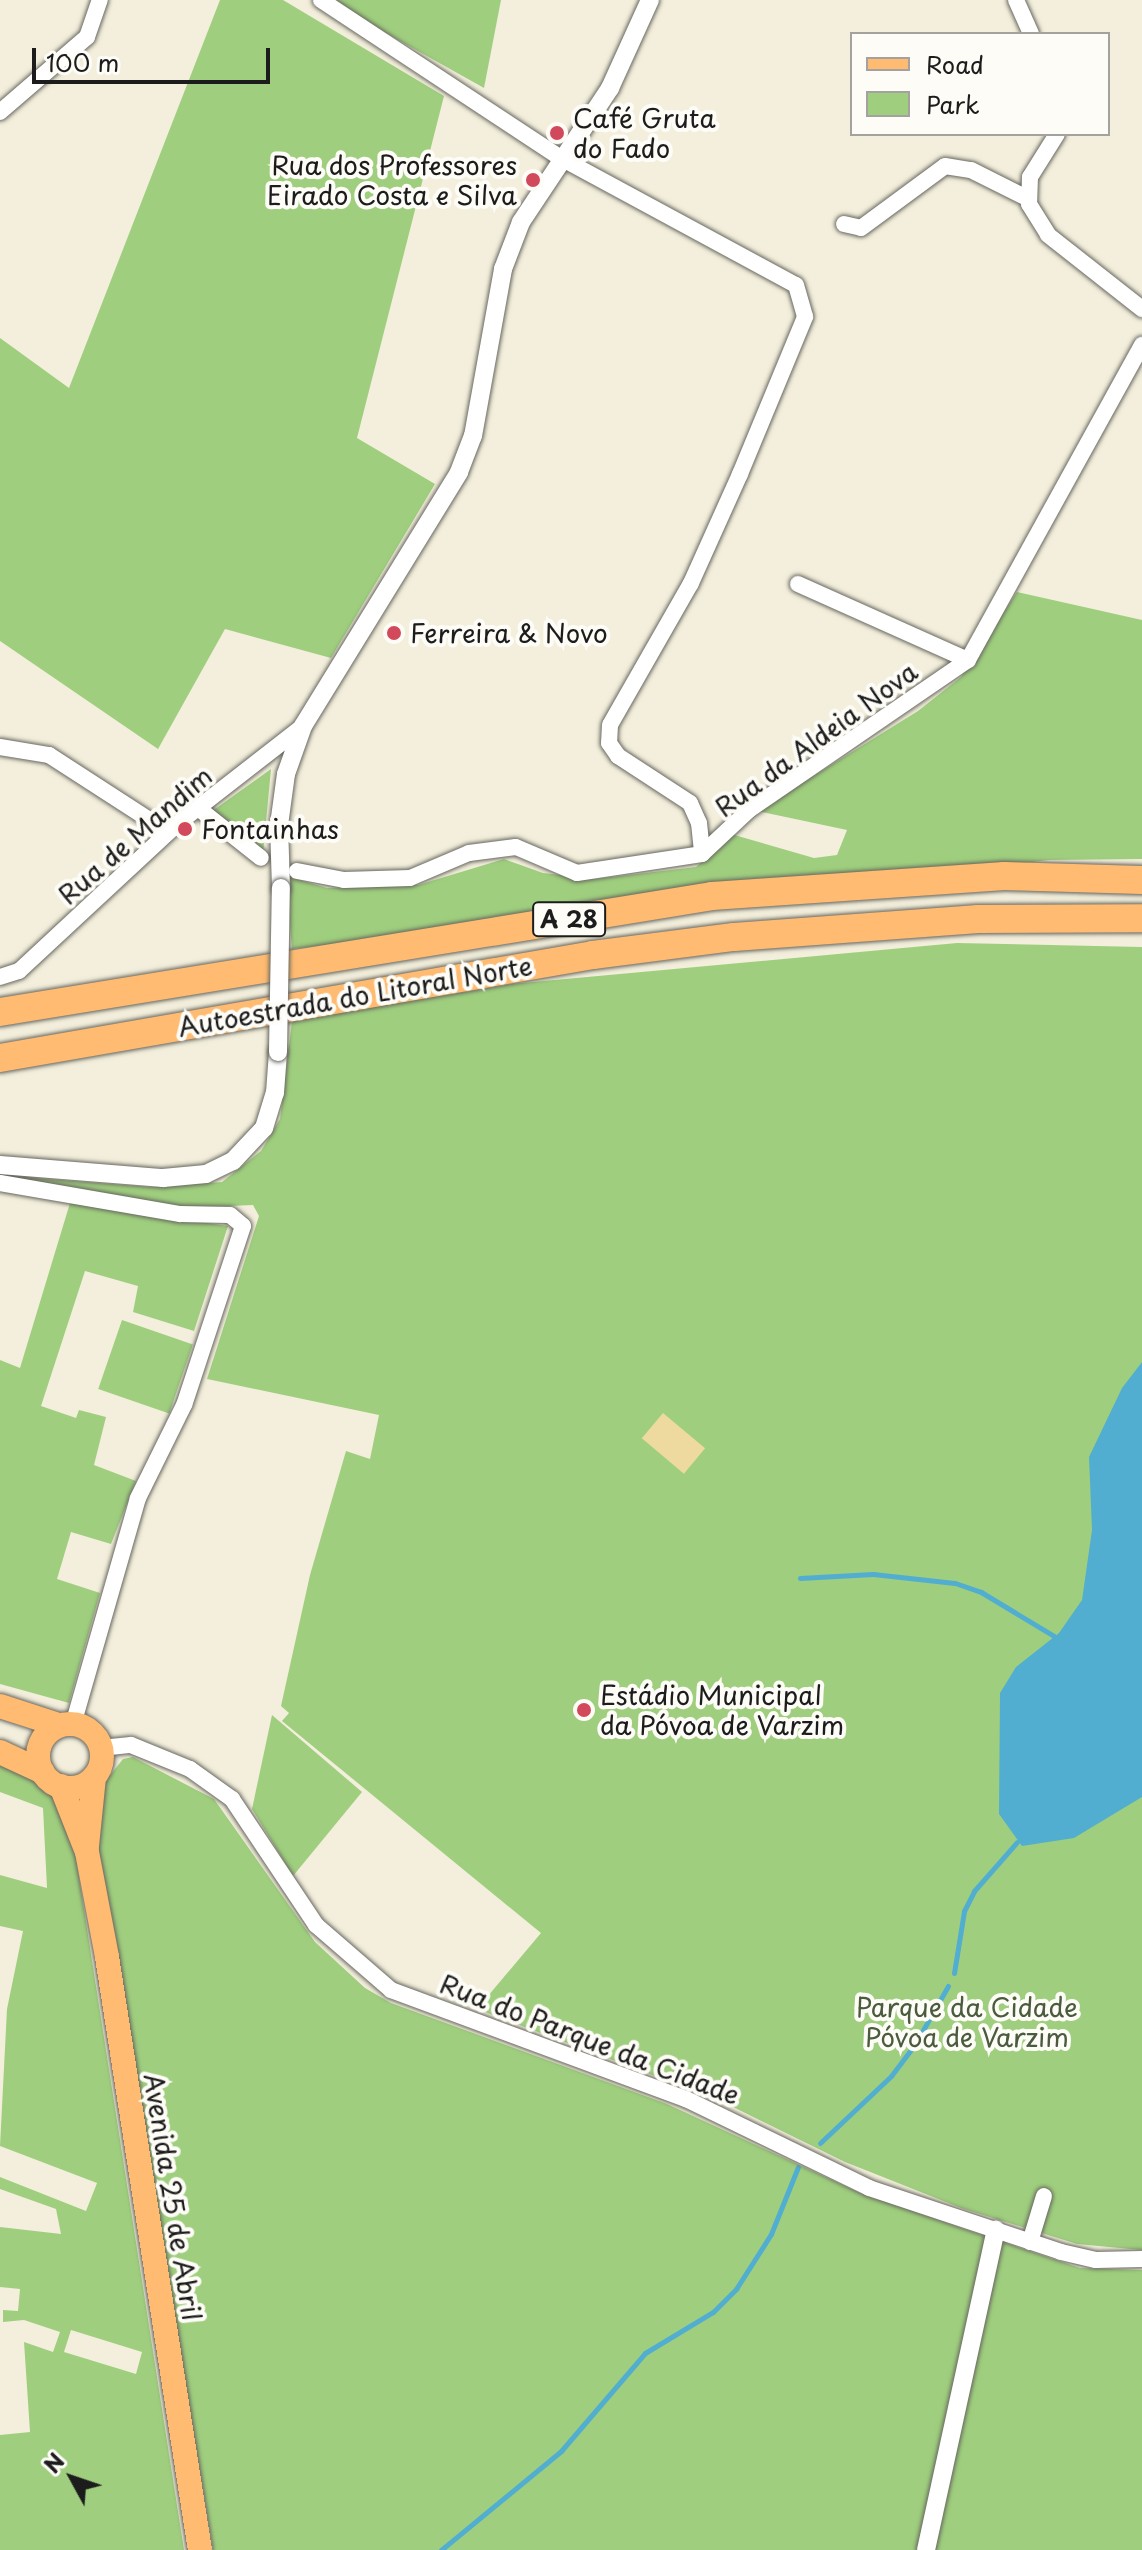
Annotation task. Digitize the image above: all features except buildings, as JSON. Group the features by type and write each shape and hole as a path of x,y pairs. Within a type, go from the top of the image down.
{"highway":[{"name":"Autoestrada do Litoral Norte","path":"0,1012 712,896 1004,876 1142,880"},
{"name":"Autoestrada do Litoral Norte","path":"0,1058 593,955 734,937 978,919 1142,918"}],"main road":[{"path":"0,1706 91,1731 101,1748"},
{"path":"52,1779 40,1745 66,1724"},
{"name":"Avenida 25 de Abril","path":"101,1748 94,1777 87,1852 200,2550"},
{"path":"0,1752 52,1779 79,1786 94,1777"},
{"name":"Avenida 25 de Abril","path":"52,1779 87,1852"}],"street":[{"path":"0,112 87,37 100,0"},
{"path":"321,0 559,157 694,234 785,275 802,301 805,317 697,569 610,725 609,743 618,756 690,803 699,823 702,854"},
{"path":"0,1165 171,1179 206,1174 233,1161 264,1128 273,1105 278,1052 279,825 286,774 303,726 459,472 473,436 503,269 521,222 559,157 610,88 650,0"},
{"path":"1022,2 1030,32"},
{"path":"1056,136 1030,177 1029,199 1048,235 1142,309"},
{"path":"844,224 861,228 945,166 971,170 1029,199"},
{"name":"Rua da Aldeia Nova","path":"297,871 344,880 410,878 469,853 516,847 577,873 702,854 749,810 968,660 1142,345"},
{"path":"798,584 968,660"},
{"name":"Rua de Mandim","path":"0,977 19,971 168,832 303,726"},
{"path":"0,747 49,755 168,832"},
{"path":"198,808 261,858"},
{"path":"0,1183 169,1212 230,1215 243,1226 184,1405 138,1498 66,1724"},
{"name":"Rua do Parque da Cidade","path":"101,1748 131,1745 190,1769 232,1799 316,1925 391,1990 686,2099 869,2188 1030,2242 1096,2260 1142,2259"},
{"path":"1030,2242 1044,2196"},
{"path":"926,2550 996,2230"}],"green space":[{"path":"220,0 283,0 444,96 357,438 435,484 331,658 225,629 158,749 0,641 0,338 69,388"},
{"path":"327,0 501,0 484,88"},
{"path":"1017,592 1142,620 1142,859 1049,860 292,949 286,876 327,888 418,885 504,859 543,873 595,879 696,867 731,834 814,858 837,855 847,830 757,811 918,711 961,677"},
{"path":"271,769 263,853 211,812"},
{"name":"Parque da Cidade Póvoa de Varzim","path":"957,943 1142,947 1142,2250 1077,2244 961,2208 845,2162 719,2100 477,2009 541,1933 282,1721 289,1713 281,1706 310,1575 346,1451 370,1459 379,1415 207,1379 259,1216 253,1205 184,1208 7,1176 151,1187 222,1182 261,1151 280,1119 292,1021 511,984"},
{"path":"70,1203 228,1226 194,1331 133,1312 138,1286 85,1271 41,1406 76,1418 79,1410 106,1417 94,1465 136,1481 111,1544 71,1532 57,1579 100,1593 69,1703 0,1684 0,1360 20,1368"},
{"path":"122,1320 193,1344 169,1413 98,1389"},
{"path":"272,1715 362,1792 293,1876 252,1809"},
{"path":"133,1757 214,1799 315,1942 365,1988 391,2003 667,2104 860,2193 988,2237 917,2550 213,2550 96,1850 96,1793 123,1759"},
{"path":"0,1758 29,1774 54,1798 71,1826 184,2550 0,2550 0,2435 30,2432 24,2342 53,2352 60,2332 24,2320 3,2322 3,2310 18,2311 20,2289 0,2287 0,2227 61,2234 56,2209 0,2189 0,2177 86,2211 97,2183 0,2146 7,2009 23,1931 0,1926 0,1875 47,1888 43,1808 0,1792","holes":["71,2330 142,2352 136,2374 64,2352"]},
{"path":"1000,2241 1080,2268 1142,2270 1142,2550 934,2550"}],"sand":[{"path":"663,1413 705,1448 684,1474 642,1438"}],"water":[{"path":"1142,1362 1142,1797 1074,1838 1022,1846 999,1814 1000,1693 1016,1667 1059,1633 1082,1600 1092,1530 1089,1457 1122,1388"}],"waterway":[{"path":"800,1578 873,1574 955,1583 981,1592 1054,1636"},
{"path":"954,1973 964,1911 974,1891 1017,1842"},
{"path":"820,2143 891,2076 914,2046 948,1986"},
{"path":"441,2550 561,2451 645,2353 713,2312 736,2289 771,2234 798,2167"}],"place":[{"name":"Café Gruta do Fado","path":"557,133"},
{"name":"Rua dos Professores Eirado Costa e Silva","path":"533,180"},
{"name":"Ferreira & Novo","path":"394,633"},
{"name":"Fontainhas","path":"185,829"},
{"name":"Estádio Municipal da Póvoa de Varzim","path":"584,1710"}]}
